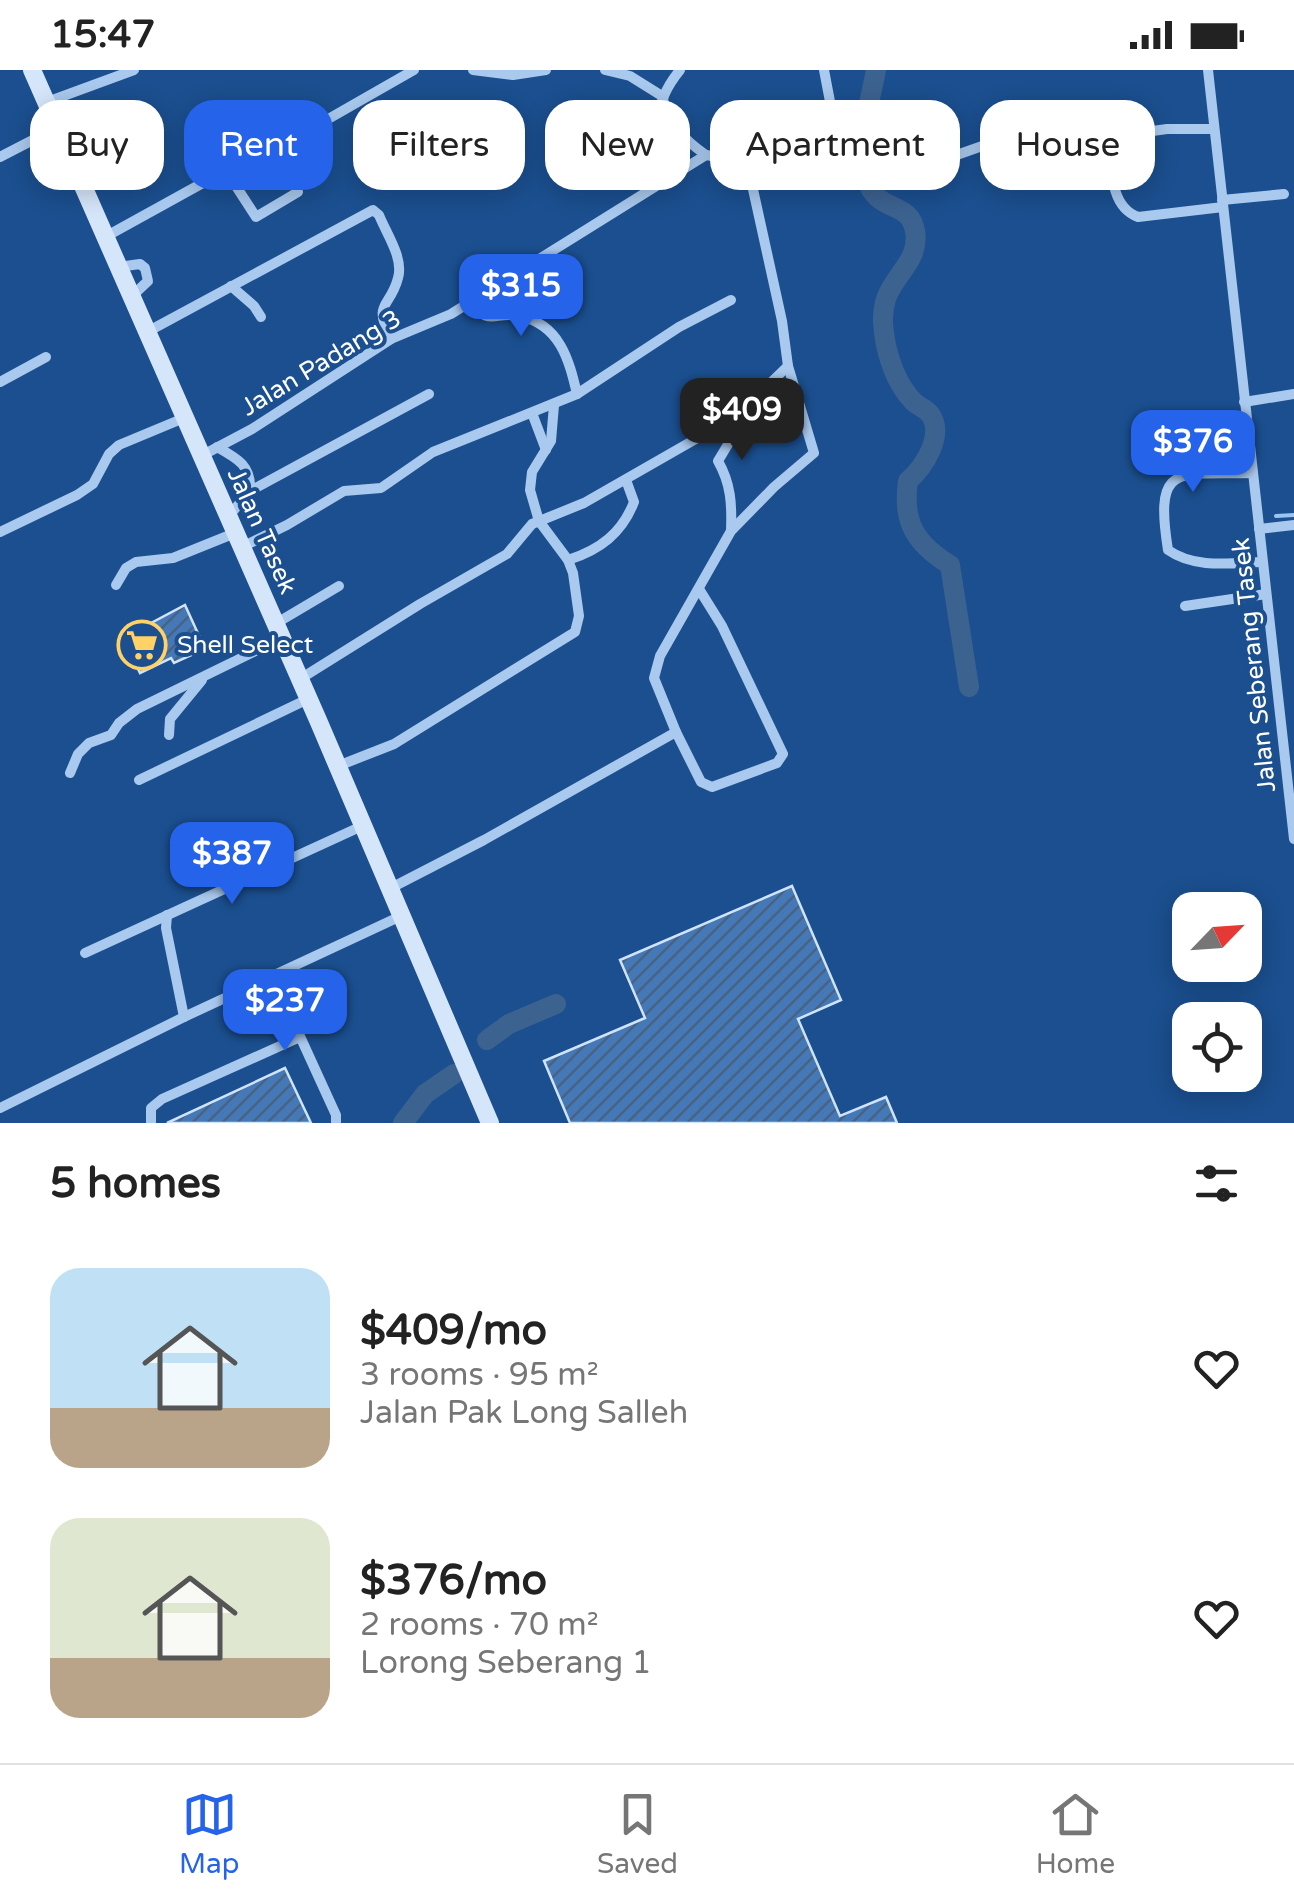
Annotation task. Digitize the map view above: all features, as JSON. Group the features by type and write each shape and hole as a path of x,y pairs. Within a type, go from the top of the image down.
{"main road":[{"name":"Jalan Tasek","path":"32,70 46,100"},
{"name":"Jalan Tasek","path":"85,190 184,418 209,452 235,532 490,1123"}],"street":[{"path":"52,100 134,70"},
{"path":"333,116 414,70"},
{"path":"474,70 513,75 546,70"},
{"path":"604,70 630,76 662,96 667,118 679,133 710,155"},
{"path":"661,100 680,70"},
{"path":"824,70 830,100"},
{"name":"Jalan Seberang Tasek","path":"1208,70 1294,839"},
{"path":"1155,131 1214,129"},
{"path":"0,156 30,141"},
{"name":"Jalan Padang 3","path":"690,165 706,154"},
{"path":"105,237 190,190"},
{"path":"238,190 256,218 297,190"},
{"name":"Jalan Padang 3","path":"209,452 391,339 451,314 652,190"},
{"path":"699,589 722,626 782,754 777,763 712,787 702,782 676,732 654,670 731,531 774,486 814,453 788,366 753,190"},
{"path":"1115,190 1120,206 1138,217 1284,194"},
{"path":"146,332 373,210 398,259 399,278 382,309 382,320 391,339"},
{"path":"232,286 261,317"},
{"path":"116,584 126,568 136,562 172,558 235,532 287,526 344,491 381,488 433,452 577,394 665,336 732,300"},
{"path":"469,302 490,319 518,316 558,338 566,350 577,394"},
{"path":"0,382 46,357"},
{"path":"300,679 508,554 532,524 584,503 702,436 788,366"},
{"path":"250,490 430,394"},
{"path":"731,531 732,500 727,477 718,461 758,394"},
{"path":"1244,402 1294,394"},
{"path":"338,766 394,744 575,632 579,616 568,560 539,522 530,490 532,472 551,441 554,406"},
{"path":"532,413 546,450"},
{"path":"0,532 77,496 92,484 119,445 184,418"},
{"path":"209,452 246,466 251,478 235,532"},
{"path":"1252,473 1193,474 1170,481 1165,488 1163,518 1168,550 1193,562 1262,562"},
{"path":"568,560 587,554 614,537 634,502 626,480"},
{"path":"1259,528 1294,525"},
{"path":"70,773 78,754 90,742 112,735 118,723 137,709 206,675 278,631 339,586"},
{"path":"1185,606 1266,594"},
{"path":"169,735 170,719 206,675"},
{"path":"139,780 308,699"},
{"path":"388,889 676,732"},
{"path":"85,953 362,826"},
{"path":"168,915 166,928 184,1017"},
{"path":"0,1108 400,916"},
{"path":"272,975 336,1119"},
{"path":"150,1123 151,1108 162,1099 300,1036"}],"building":[{"path":"185,605 205,649 174,663 171,658 140,673 123,638"},
{"path":"792,886 841,1000 798,1019 840,1116 886,1097 897,1123 570,1123 544,1061 645,1018 620,960"},
{"path":"285,1068 311,1123 167,1123"}],"waterway":[{"path":"876,70 866,118 864,170 877,197 909,217 916,242 886,299 885,339 899,381 912,400 930,414 935,431 926,459 908,481 907,509 920,540 950,565 969,687"},
{"path":"1276,516 1294,515"},
{"path":"487,1040 509,1024 556,1004"},
{"path":"403,1123 425,1094 454,1074"}],"place":[{"name":"Shell Select","path":"142,645"}]}
